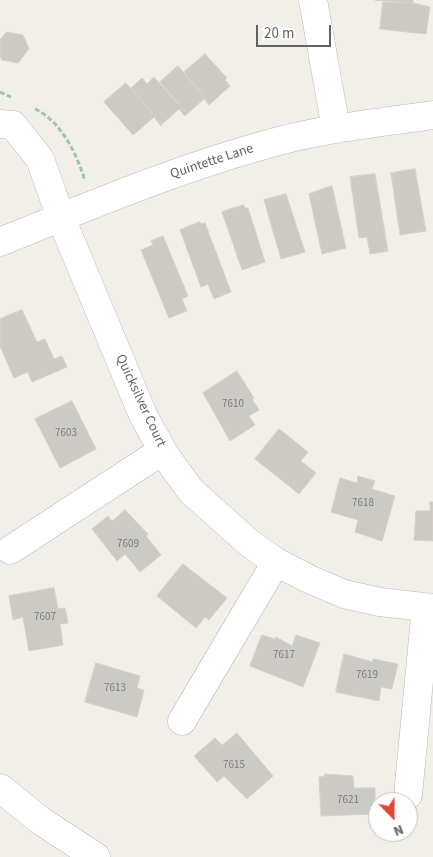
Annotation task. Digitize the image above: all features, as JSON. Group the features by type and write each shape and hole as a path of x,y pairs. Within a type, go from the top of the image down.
{"street":[{"path":"313,0 336,129"},
{"name":"Quintette Lane","path":"0,242 211,160 280,140 336,129 433,115"},
{"name":"Quicksilver Court","path":"0,124 13,125 40,159 61,218 143,415 162,451 177,474 204,504 276,562 344,594 380,602 430,608"},
{"path":"10,550 162,451"},
{"path":"182,722 276,562"},
{"path":"408,792 430,608"},
{"path":"0,788 41,821 96,857"}],"building":[{"path":"375,0 413,0 413,3"},
{"path":"383,2 413,3 430,7 426,34 380,29"},
{"path":"7,32 23,35 29,49 18,63 2,60 0,56 0,40"},
{"path":"205,54 227,78 225,80 230,86 210,104 184,72"},
{"path":"178,66 209,105 204,99 187,114 160,82"},
{"path":"154,77 187,114 185,116 179,109 162,124 131,88 142,78 147,84"},
{"path":"126,83 162,124 161,126 154,117 133,135 104,102"},
{"path":"415,169 426,231 400,235 391,173"},
{"path":"375,174 388,251 370,254 367,237 359,238 350,177"},
{"path":"332,186 346,248 322,254 309,194"},
{"path":"286,194 305,252 281,259 264,200"},
{"path":"244,205 245,208 248,208 265,262 242,270 222,212"},
{"path":"200,222 201,224 205,223 231,292 214,299 208,284 201,287 180,230"},
{"path":"163,236 188,296 182,299 187,311 169,318 141,250 153,245 151,241"},
{"path":"22,310 37,342 45,339 54,359 62,356 67,367 32,382 28,372 14,378 0,346 0,319"},
{"path":"237,371 254,398 252,399 259,410 249,416 255,425 230,441 203,393"},
{"path":"72,401 96,449 60,468 35,419"},
{"path":"279,429 308,452 301,461 316,473 299,494 255,459"},
{"path":"358,476 375,481 372,489 395,496 382,541 355,532 358,520 331,512 340,478 357,483"},
{"path":"430,502 433,502 433,541 414,540 416,511 430,511"},
{"path":"125,510 148,534 146,536 161,555 140,572 125,554 117,561 92,529 108,516 112,521"},
{"path":"183,564 227,598 209,620 205,617 196,628 157,596"},
{"path":"54,588 58,609 65,608 68,623 60,624 63,645 29,651 23,617 13,620 9,596"},
{"path":"262,635 275,639 276,637 292,646 296,635 320,643 303,687 250,666"},
{"path":"344,654 373,662 373,659 398,664 392,689 381,687 379,701 336,692"},
{"path":"96,663 140,676 137,688 144,690 137,717 85,702"},
{"path":"237,733 273,776 247,799 224,776 217,782 194,756 215,738 222,745"},
{"path":"325,774 353,776 354,788 375,788 375,792 368,792 368,814 321,816 319,777 325,776"}]}
